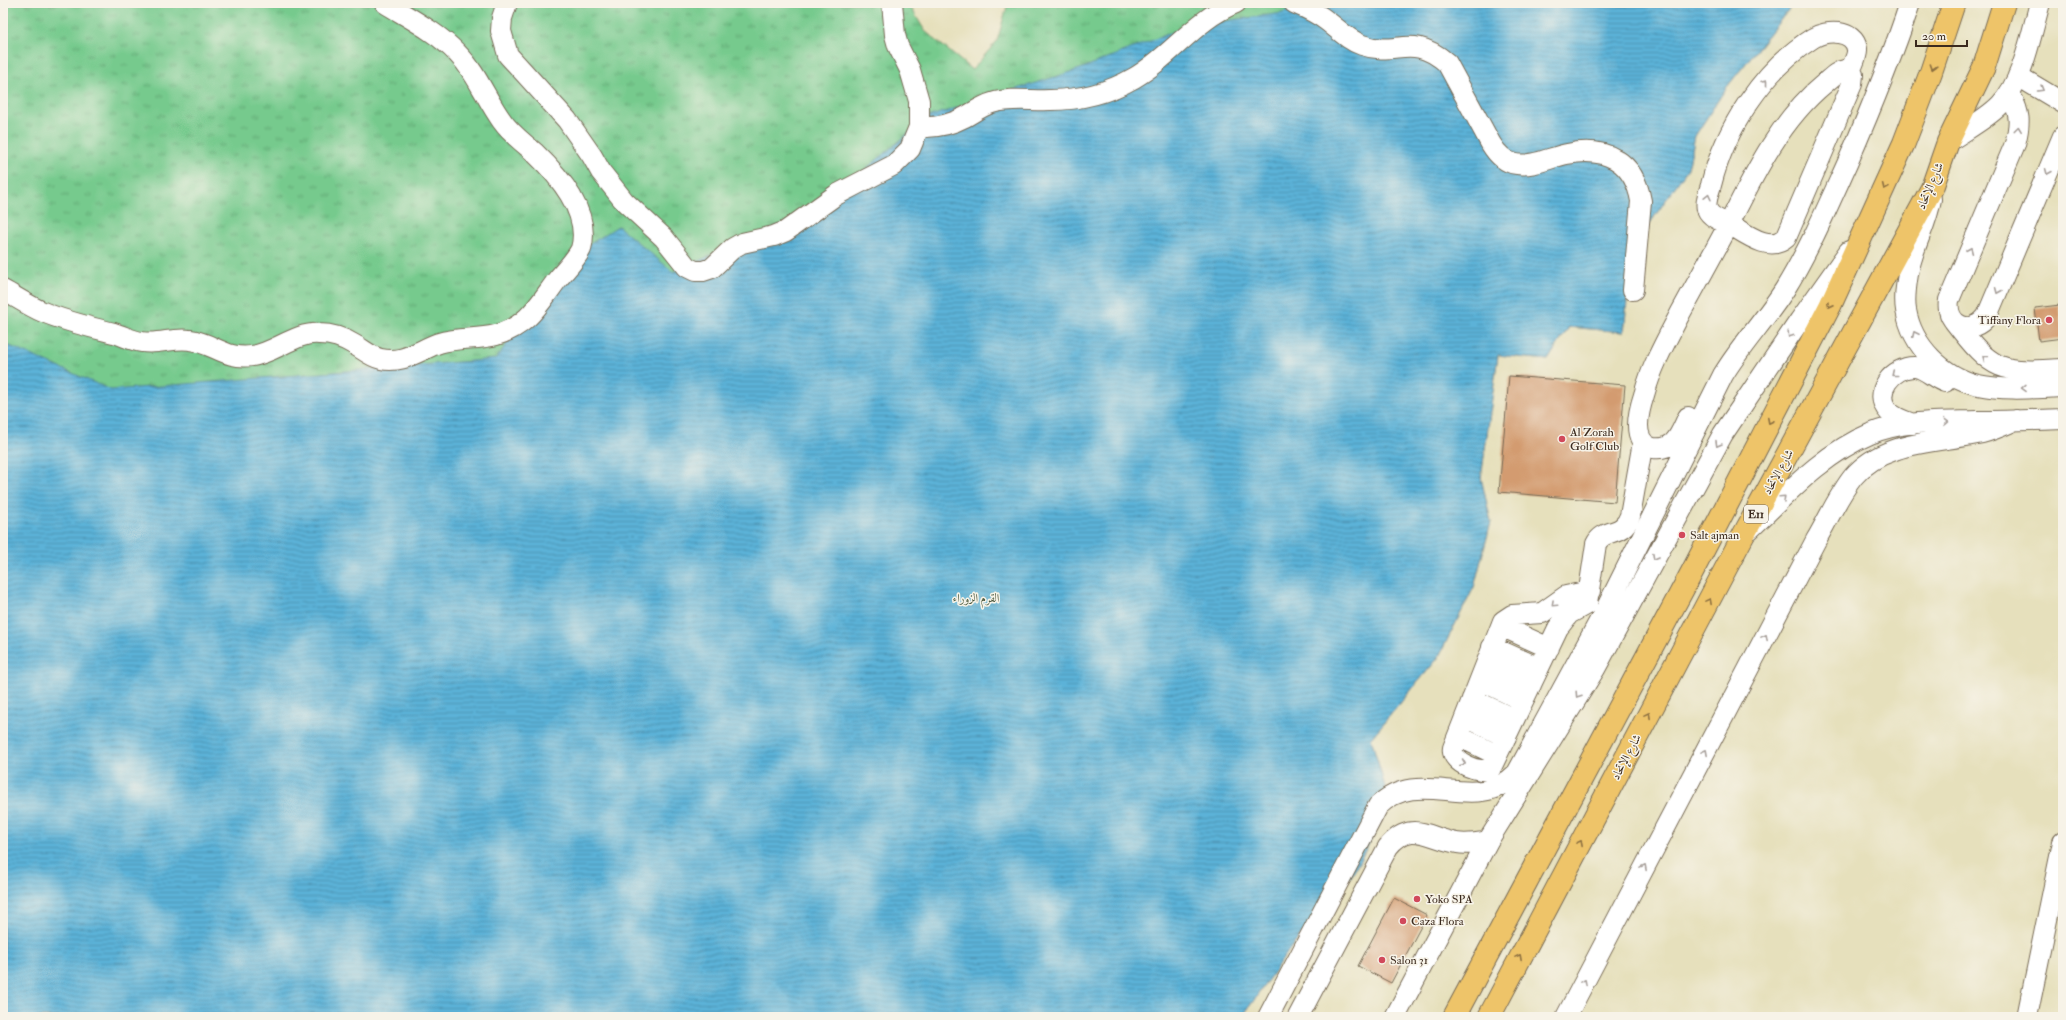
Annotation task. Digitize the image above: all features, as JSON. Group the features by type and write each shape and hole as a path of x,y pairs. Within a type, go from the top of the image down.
{"highway":[{"name":"E11","path":"1454,1017 1692,572 1830,306 1869,224 1904,143 1931,72 1954,3"},
{"name":"شارع الإتحاد","path":"1489,1017 1744,534 1932,188 1948,142 1984,68 2004,3"},
{"path":"1505,1017 1509,977"}],"street":[{"path":"3,290 41,311 99,331 114,333 141,342 153,344 189,339 201,342 224,354 238,357 265,353 296,338 317,333 337,336 356,345 367,354 380,359 394,360 408,357 435,344 450,340 495,335 520,324 531,316 581,250 584,233 581,217 564,187 550,169 503,123 470,68 457,52 441,39 385,3"},
{"path":"507,3 502,18 501,31 508,55 567,120 592,156 601,172 624,202 664,238 686,267 695,271 703,271 712,268 733,248 742,243 774,236 786,231 836,195 894,165 910,149 919,127 919,101 916,85 894,35 892,3"},
{"path":"919,127 943,126 956,122 992,103 1006,100 1082,98 1118,86 1150,67 1211,15 1236,3"},
{"path":"1294,3 1317,14 1349,40 1378,48 1407,46 1422,47 1436,54 1447,64 1497,154 1506,161 1527,164 1567,154 1596,152 1610,156 1622,163 1632,174 1638,187 1641,201 1633,290"},
{"path":"1585,645 1607,607 1719,381 1744,342 1784,290 1827,209 1891,58 1910,3"},
{"path":"1948,142 1992,113 2014,85 2040,3"},
{"path":"1832,32 1842,34 1850,39 1856,47 1857,54 1850,72 1854,80 1786,238 1781,242 1770,244 1729,224 1714,217 1707,209 1706,204 1712,180 1735,125 1769,77 1788,58 1822,33 1832,32"},
{"path":"1714,368 1673,443 1658,449 1649,447 1643,442 1638,432 1639,420 1643,396 1651,372 1661,349 1729,224 1754,174 1782,131 1820,87 1840,71 1850,72"},
{"path":"2014,85 2063,103"},
{"path":"2014,85 2018,112 2017,136 1949,300 1948,308 1954,322 1975,349 1997,366 2024,372 2063,369"},
{"path":"1954,322 1960,326 1968,328 1976,327 1983,322 1987,316 2063,136"},
{"path":"1932,188 1926,221 1908,272 1905,298 1908,320 1926,353 1945,370 1969,382 1997,388 2063,387"},
{"path":"1395,1017 1488,840 1595,669 1723,434 1800,320 1869,224"},
{"path":"1913,424 1896,417 1885,407 1883,401 1884,388 1890,376 1895,372 1907,367 1920,368 1946,382 1960,384 1969,382"},
{"path":"1744,534 1813,470 1850,444 1870,434 1891,427 1913,424 2063,419"},
{"path":"1566,1017 1816,540 1853,477 1867,464 1884,454 1902,447 1981,433 2016,420"},
{"path":"1268,1017 1378,806 1392,795 1410,790 1426,788 1481,793 1502,786 1509,781 1522,764 1588,639 1588,600 1596,544 1603,535 1622,529 1627,523 1643,442"},
{"path":"1588,600 1569,614 1558,628 1491,768 1484,771 1458,762 1453,752 1458,736 1501,626 1507,617 1517,614 1542,613 1566,596 1588,600 1607,607 1630,603"},
{"path":"1517,614 1558,628"},
{"path":"1501,626 1548,648"},
{"path":"1585,645 1595,669"},
{"path":"1486,664 1531,685"},
{"path":"1486,664 1531,685"},
{"path":"1469,708 1514,719"},
{"path":"1469,708 1506,737"},
{"path":"1298,1017 1388,847 1396,837 1408,831 1421,832 1457,843 1474,844 1488,840"},
{"path":"1440,838 1456,848 1474,865"},
{"path":"2027,1017 2063,842"}],"green space":[{"name":"القرم الزوراء","path":"3,3 908,3 925,31 972,70 997,41 1008,3 1794,3 1726,88 1695,136 1688,168 1632,249 1624,332 1569,327 1548,360 1498,355 1481,478 1491,522 1474,587 1438,658 1371,738 1390,805 1242,1017 3,1017"}],"water":[{"name":"القرم الزوراء","path":"1298,3 1794,3 1726,88 1695,136 1688,168 1632,249 1624,332 1569,327 1548,360 1498,355 1481,478 1491,522 1474,587 1438,658 1371,738 1390,805 1352,875 1290,949 1242,1017 3,1017 3,343 111,390 496,359 565,260 618,226 673,272 818,209 928,117 1080,69 1188,26 1283,13"}],"building":[{"name":"Tiffany Flora","path":"2060,305 2063,338 2039,341 2035,308"},
{"name":"Al Zorah Golf Club","path":"1509,376 1625,385 1615,502 1499,492"},
{"path":"1394,898 1427,915 1391,983 1358,966"}],"place":[{"name":"Tiffany Flora","path":"2049,320"},
{"name":"Al Zorah Golf Club","path":"1562,439"},
{"name":"Salt ajman","path":"1682,535"},
{"name":"Yoko SPA","path":"1417,899"},
{"name":"Caza Flora","path":"1403,921"},
{"name":"Salon 31","path":"1382,960"}]}
